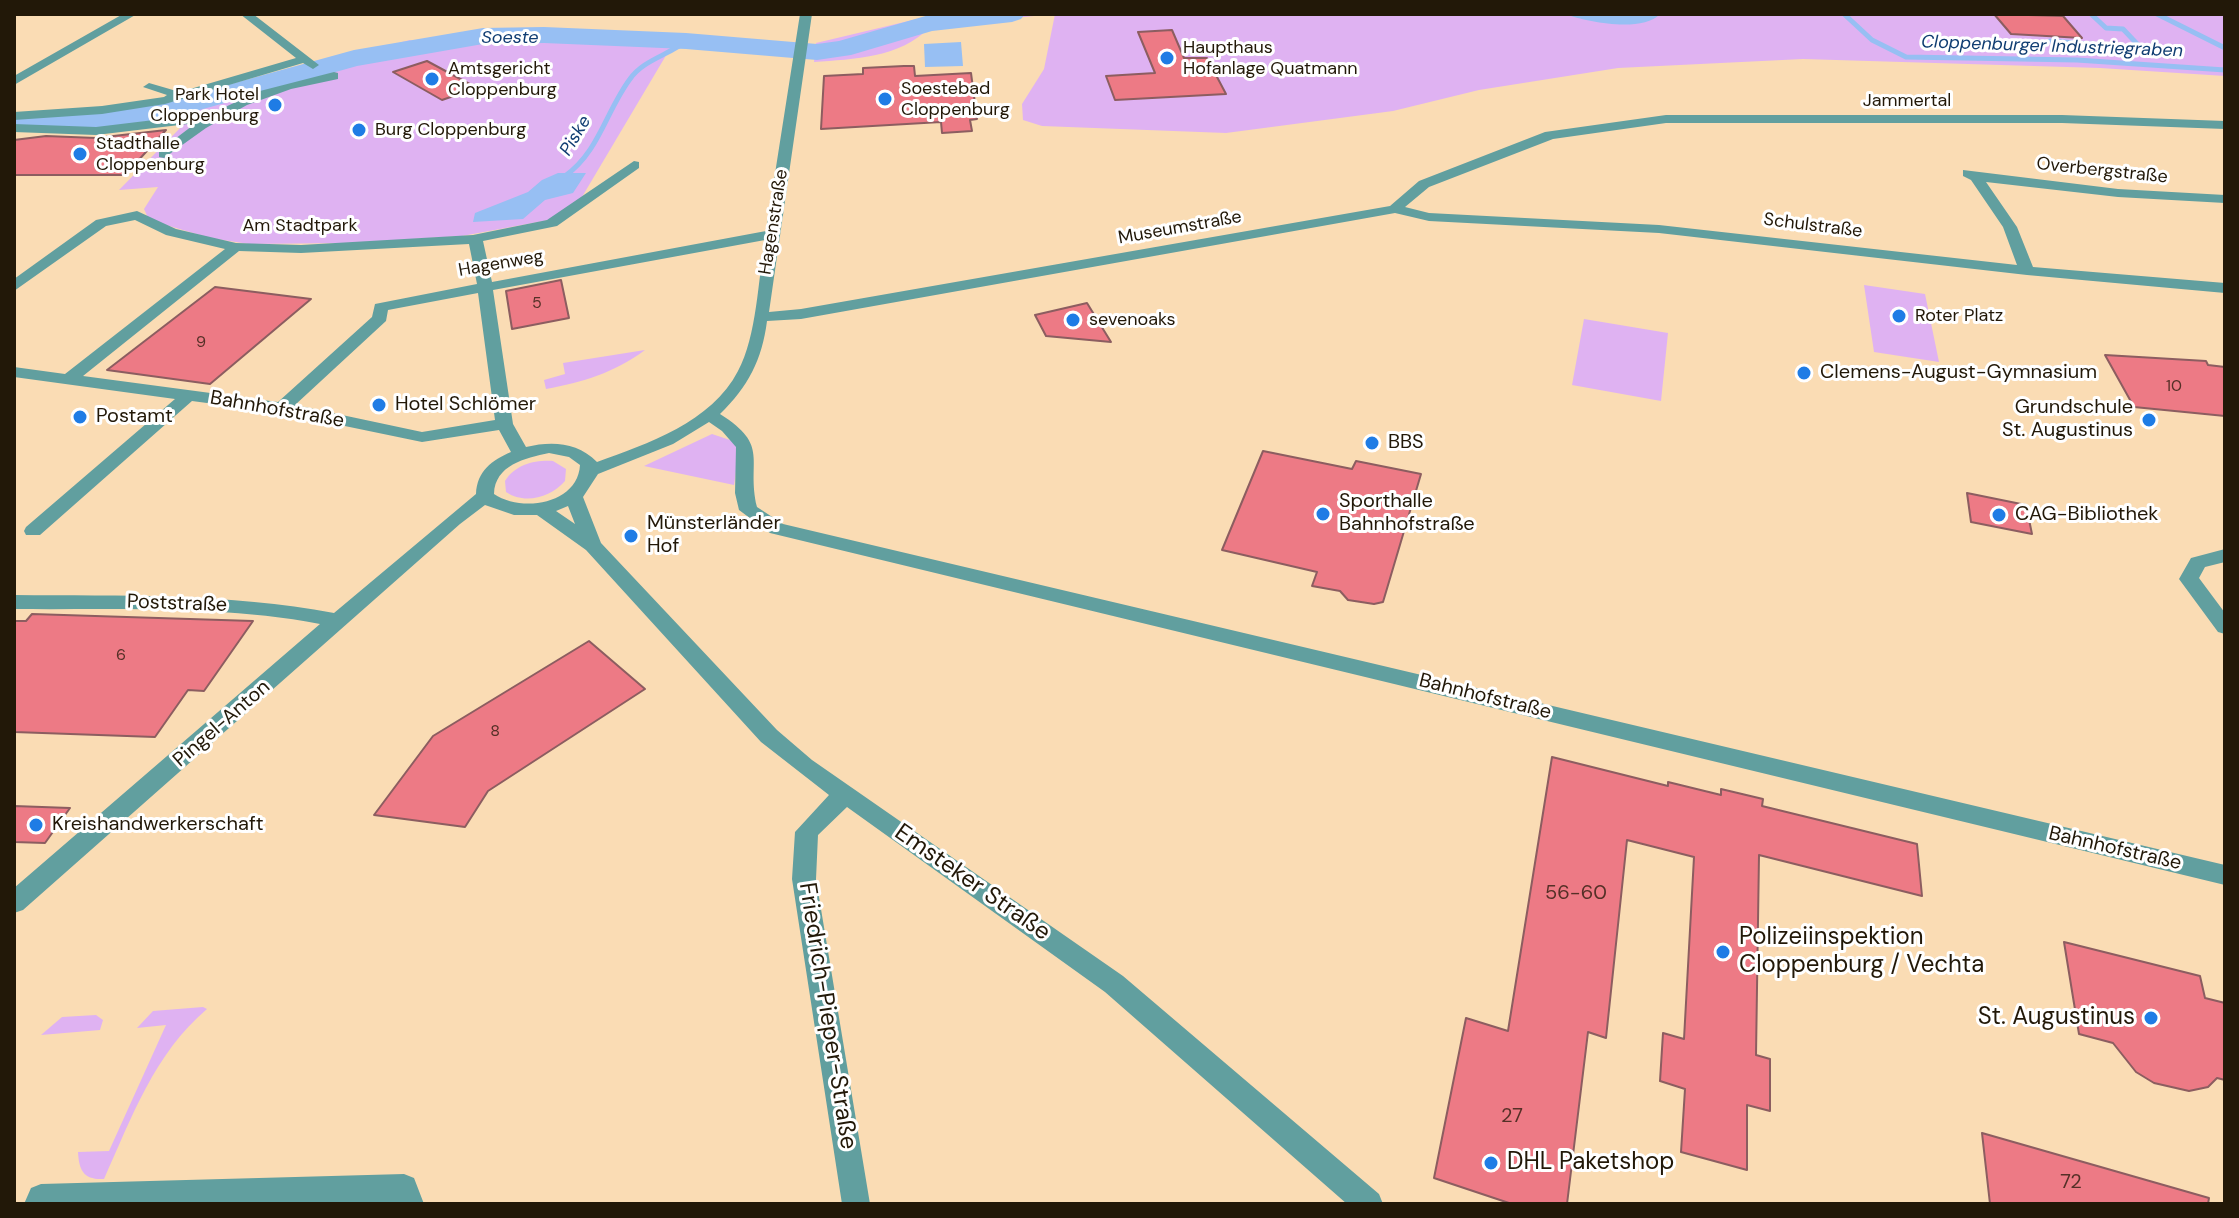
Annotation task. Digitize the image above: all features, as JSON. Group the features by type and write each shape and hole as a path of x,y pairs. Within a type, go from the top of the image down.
{"street":[{"path":"14,81 131,14"},
{"path":"164,154 211,117 258,94 334,76 306,60 246,14"},
{"name":"Hagenstraße","path":"587,463 627,457 709,415 732,396 747,372 760,317 806,14"},
{"path":"14,116 71,113 165,100 176,94 306,60"},
{"path":"149,87 176,94"},
{"path":"40,129 71,113"},
{"path":"14,128 96,131 211,117"},
{"name":"Jammertal","path":"1589,128 1666,119 2062,119 2225,125"},
{"name":"Museumstraße","path":"760,317 813,312 1395,209 1424,184 1550,135 1589,128"},
{"name":"Am Stadtpark","path":"14,286 101,223 137,215 171,232 236,247 313,248 473,239 552,223 634,165"},
{"name":"Overbergstraße","path":"2027,271 2010,227 1972,175 2118,193 2225,199"},
{"name":"Schulstraße","path":"1395,209 1429,217 1659,229 2027,271 2225,288"},
{"name":"Hagenweg","path":"282,408 380,318 380,307 771,234"},
{"path":"473,239 479,245 504,424 521,453"},
{"path":"69,379 236,247"},
{"name":"Bahnhofstraße","path":"14,372 282,408 422,437 504,424"},
{"path":"33,531 188,396"},
{"name":"Bahnhofstraße","path":"709,415 744,440 749,455 743,490 748,510 777,529 2225,875"},
{"path":"549,448 565,449 587,463 584,485 573,495 541,509 522,511 492,501 484,486 489,475 500,464 521,453 549,448"},
{"name":"Emsteker Straße","path":"573,495 593,546"},
{"name":"Pingel-Anton","path":"14,903 429,543 492,501"},
{"name":"Emsteker Straße","path":"541,509 593,546 769,736 844,795 946,863 1114,984 1369,1204"},
{"path":"2225,555 2198,563 2189,579 2225,627"},
{"name":"Poststraße","path":"14,602 166,603 270,608 339,621"},
{"name":"Friedrich-Pieper-Straße","path":"844,795 807,832 804,879 856,1204"},
{"path":"38,1204 41,1198 404,1188 410,1204"}],"shaded area":[{"path":"938,14 1053,14 930,27 891,51 860,58 814,62 816,43"},
{"path":"1055,14 2225,14 2225,76 2100,68 1803,59 1618,68 1479,90 1393,111 1226,133 1042,126 1023,120 1022,104 1044,69"},
{"path":"509,28 790,43 789,54 671,47 579,202 560,218 462,236 349,243 249,244 210,238 149,220 144,209 158,187 119,190 189,119 62,127 73,118 147,107 410,40 415,42"},
{"name":"Roter Platz","path":"1864,285 1925,294 1939,362 1874,352"},
{"path":"1584,319 1668,333 1661,401 1572,385"},
{"path":"645,350 598,376 546,389 544,380 565,374 563,363"},
{"path":"712,434 733,441 739,452 734,485 644,466"},
{"path":"553,461 566,469 565,481 553,491 529,498 506,492 505,481 520,467 533,462"},
{"path":"207,1009 172,1046 146,1088 104,1179 87,1176 81,1169 78,1152 109,1151 166,1025 137,1028 153,1011"},
{"path":"96,1015 103,1020 100,1030 41,1035 62,1017"}],"water":[{"path":"1565,14 1660,14 1641,23 1614,24"},
{"path":"961,42 963,66 925,67 924,44"},
{"path":"558,173 586,173 573,193 545,200 523,219 473,222 475,213 528,192 542,180"}],"building":[{"path":"1994,14 2063,16 2082,38 2011,34"},
{"path":"1172,30 1184,58 1207,58 1226,94 1115,100 1106,76 1155,73 1138,32"},
{"name":"Amtsgericht Cloppenburg","path":"427,61 477,88 442,100 393,72"},
{"name":"Soestebad Cloppenburg","path":"914,66 915,76 971,73 977,119 970,120 972,131 942,133 941,122 821,129 824,76 863,74 863,68"},
{"name":"Stadthalle Cloppenburg","path":"166,130 125,175 14,175 14,140 46,136 96,138"},
{"path":"561,280 569,318 512,329 506,291"},
{"path":"215,287 311,299 210,384 107,370"},
{"name":"sevenoaks","path":"1087,303 1111,342 1046,336 1035,315"},
{"path":"2105,355 2206,361 2208,365 2225,367 2225,416 2134,407"},
{"name":"Sporthalle Bahnhofstraße","path":"1263,451 1352,469 1356,461 1421,474 1383,602 1374,604 1348,600 1340,591 1312,586 1317,572 1222,550"},
{"name":"CAG-Bibliothek","path":"1967,493 2026,505 2032,534 1971,522"},
{"path":"32,614 253,621 204,691 188,690 155,737 14,732 14,621 26,621"},
{"path":"589,641 645,689 488,791 465,827 374,815 433,736"},
{"path":"1552,757 1668,786 1668,782 1721,795 1721,789 1763,799 1762,806 1917,844 1922,896 1759,855 1756,1055 1770,1059 1770,1111 1747,1105 1747,1170 1681,1152 1685,1089 1660,1081 1663,1033 1684,1039 1694,857 1627,840 1606,1038 1588,1032 1567,1204 1512,1204 1434,1178 1466,1018 1508,1031"},
{"name":"Kreishandwerkerschaft","path":"14,806 70,808 45,843 14,842"},
{"name":"St. Augustinus","path":"2064,942 2200,976 2205,998 2225,1003 2225,1080 2217,1078 2208,1087 2189,1091 2154,1083 2136,1072 2113,1043 2079,1034"},
{"path":"1982,1133 2209,1198 2208,1204 1990,1204"}],"waterway":[{"name":"Soeste","path":"14,122 92,120 171,109 354,58 483,36 544,35 686,41 817,52 842,49 929,23 1012,14"},
{"name":"Cloppenburger Industriegraben","path":"1844,14 1872,40 1906,57 2077,60 2225,70"},
{"path":"2050,41 2141,48 2123,29 2106,28 2091,14"},
{"path":"2157,14 2225,48"},
{"name":"Piske","path":"565,176 586,155 635,72 686,41"}],"place":[{"name":"Haupthaus Hofanlage Quatmann","path":"1167,58"},
{"name":"Amtsgericht Cloppenburg","path":"432,79"},
{"name":"Soestebad Cloppenburg","path":"885,99"},
{"name":"Park Hotel Cloppenburg","path":"275,105"},
{"name":"Burg Cloppenburg","path":"359,130"},
{"name":"Stadthalle Cloppenburg","path":"80,154"},
{"name":"Roter Platz","path":"1899,316"},
{"name":"sevenoaks","path":"1073,320"},
{"name":"Clemens-August-Gymnasium","path":"1804,373"},
{"name":"Hotel Schlömer","path":"379,405"},
{"name":"Postamt","path":"80,417"},
{"name":"Grundschule St. Augustinus","path":"2149,420"},
{"name":"BBS","path":"1372,443"},
{"name":"Sporthalle Bahnhofstraße","path":"1323,514"},
{"name":"CAG-Bibliothek","path":"1999,515"},
{"name":"Münsterländer Hof","path":"631,536"},
{"name":"Kreishandwerkerschaft","path":"36,825"},
{"name":"Polizeiinspektion Cloppenburg / Vechta","path":"1723,952"},
{"name":"St. Augustinus","path":"2151,1018"},
{"name":"DHL Paketshop","path":"1491,1163"}]}
